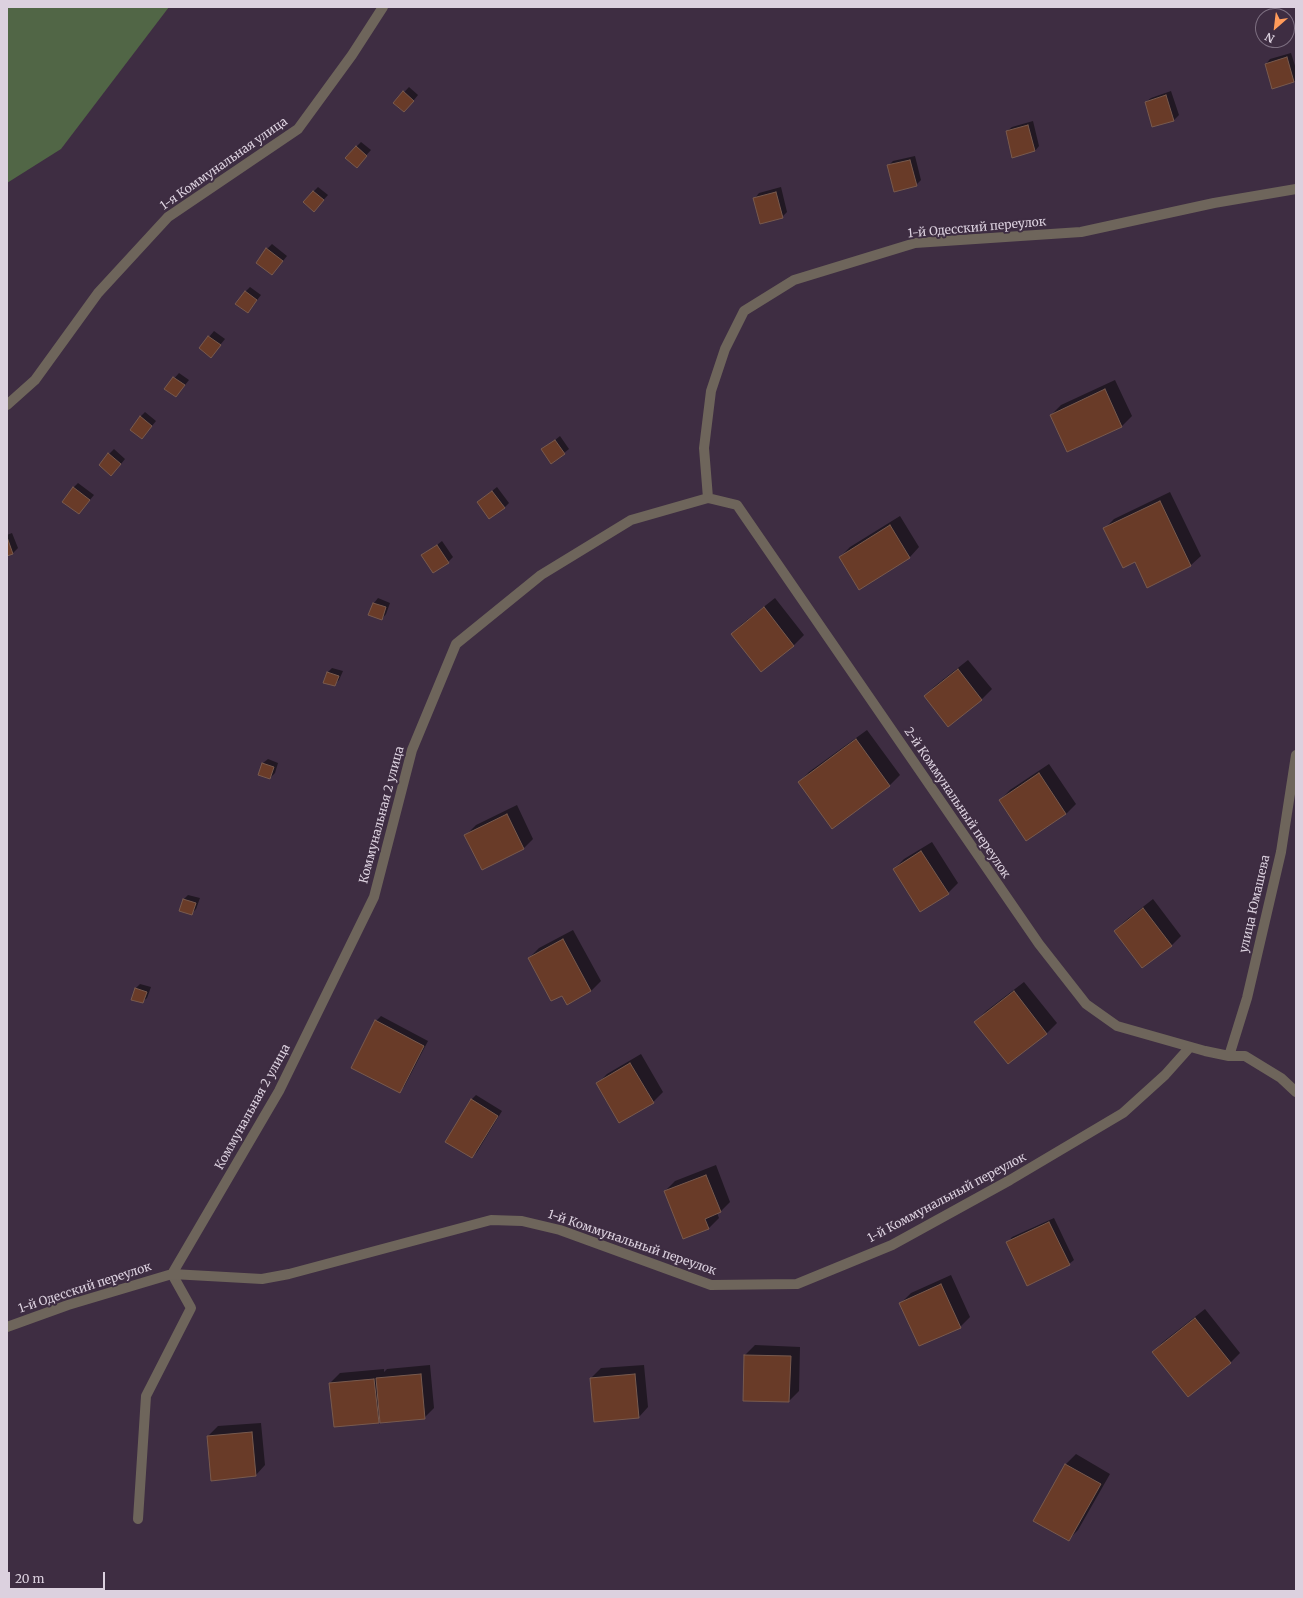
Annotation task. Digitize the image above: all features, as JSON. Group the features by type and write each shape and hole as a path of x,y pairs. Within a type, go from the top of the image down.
{"street":[{"name":"1-я Коммунальная улица","path":"7,405 35,380 98,293 168,217 298,129 352,55 383,7"},
{"name":"1-й Одесский переулок","path":"708,498 704,448 711,391 725,349 744,311 794,280 915,243 1081,232 1214,203 1296,189"},
{"name":"2-й Коммунальный переулок","path":"708,498 737,506 1039,944 1086,1004 1117,1026 1190,1047 1229,1056"},
{"name":"Коммунальная 2 улица","path":"172,1274 279,1091 374,896 412,750 456,644 541,574 631,520 708,498"},
{"name":"улица Юмашева","path":"1229,1056 1247,998 1279,859 1296,755"},
{"name":"1-й Коммунальный переулок","path":"172,1274 262,1279 289,1274 491,1220 522,1221 560,1230 711,1285 797,1284 892,1245 1010,1180 1123,1113 1165,1075 1190,1047"},
{"path":"1229,1056 1245,1056 1281,1078 1296,1092"},
{"name":"1-й Одесский переулок","path":"7,1327 68,1305 172,1274"},
{"path":"138,1519 146,1396 191,1308 172,1274"}],"green space":[{"path":"7,7 169,7 61,149 7,183"}],"building":[{"path":"1287,57 1294,82 1272,89 1265,64"},
{"path":"403,91 414,101 404,112 393,103"},
{"path":"1166,95 1174,121 1152,127 1145,102"},
{"path":"1028,125 1035,151 1012,158 1006,131"},
{"path":"356,146 367,156 357,168 345,158"},
{"path":"910,160 917,186 894,192 887,165"},
{"path":"313,191 324,200 314,212 303,202"},
{"path":"776,192 783,218 760,224 753,198"},
{"path":"266,248 283,261 272,275 256,263"},
{"path":"245,291 257,300 248,313 235,304"},
{"path":"208,336 221,345 211,358 199,348"},
{"path":"173,377 185,385 176,397 164,389"},
{"path":"1105,389 1122,427 1067,452 1050,415"},
{"path":"140,416 152,426 142,439 130,430"},
{"path":"555,440 565,454 551,464 541,449"},
{"path":"108,453 121,464 111,476 99,465"},
{"path":"73,487 90,500 79,514 62,502"},
{"path":"492,491 505,508 489,519 477,502"},
{"path":"1160,501 1191,566 1147,588 1135,562 1123,568 1103,528"},
{"path":"890,525 910,558 859,590 839,557"},
{"path":"7,537 13,554 7,556"},
{"path":"437,545 449,563 433,573 421,555"},
{"path":"373,603 386,607 382,620 368,615"},
{"path":"764,607 794,646 761,672 731,634"},
{"path":"958,669 982,700 948,727 924,696"},
{"path":"327,672 339,676 335,686 323,683"},
{"path":"856,739 890,786 832,829 798,782"},
{"path":"262,763 274,767 270,779 258,775"},
{"path":"1039,773 1066,814 1026,841 999,800"},
{"path":"507,814 524,849 482,870 464,835"},
{"path":"921,851 949,894 920,912 893,869"},
{"path":"183,899 196,903 192,915 179,911"},
{"path":"1143,908 1172,946 1142,968 1114,931"},
{"path":"563,939 591,991 567,1005 562,996 551,1001 528,958"},
{"path":"135,988 147,992 143,1003 131,1000"},
{"path":"1014,991 1047,1034 1008,1064 974,1022"},
{"path":"375,1020 424,1046 400,1093 351,1068"},
{"path":"630,1063 654,1103 619,1123 596,1083"},
{"path":"471,1099 498,1116 472,1158 445,1142"},
{"path":"706,1175 721,1212 705,1219 709,1229 683,1239 664,1191"},
{"path":"1049,1222 1070,1265 1027,1286 1006,1242"},
{"path":"941,1284 961,1328 919,1346 899,1303"},
{"path":"1195,1318 1231,1363 1188,1397 1152,1352"},
{"path":"744,1355 791,1356 789,1402 743,1401"},
{"path":"421,1374 425,1419 380,1423 376,1378"},
{"path":"635,1374 639,1418 594,1422 590,1378"},
{"path":"374,1379 379,1423 334,1427 329,1383"},
{"path":"252,1432 256,1476 211,1481 207,1436"},
{"path":"1065,1464 1101,1484 1069,1541 1033,1521"}]}
